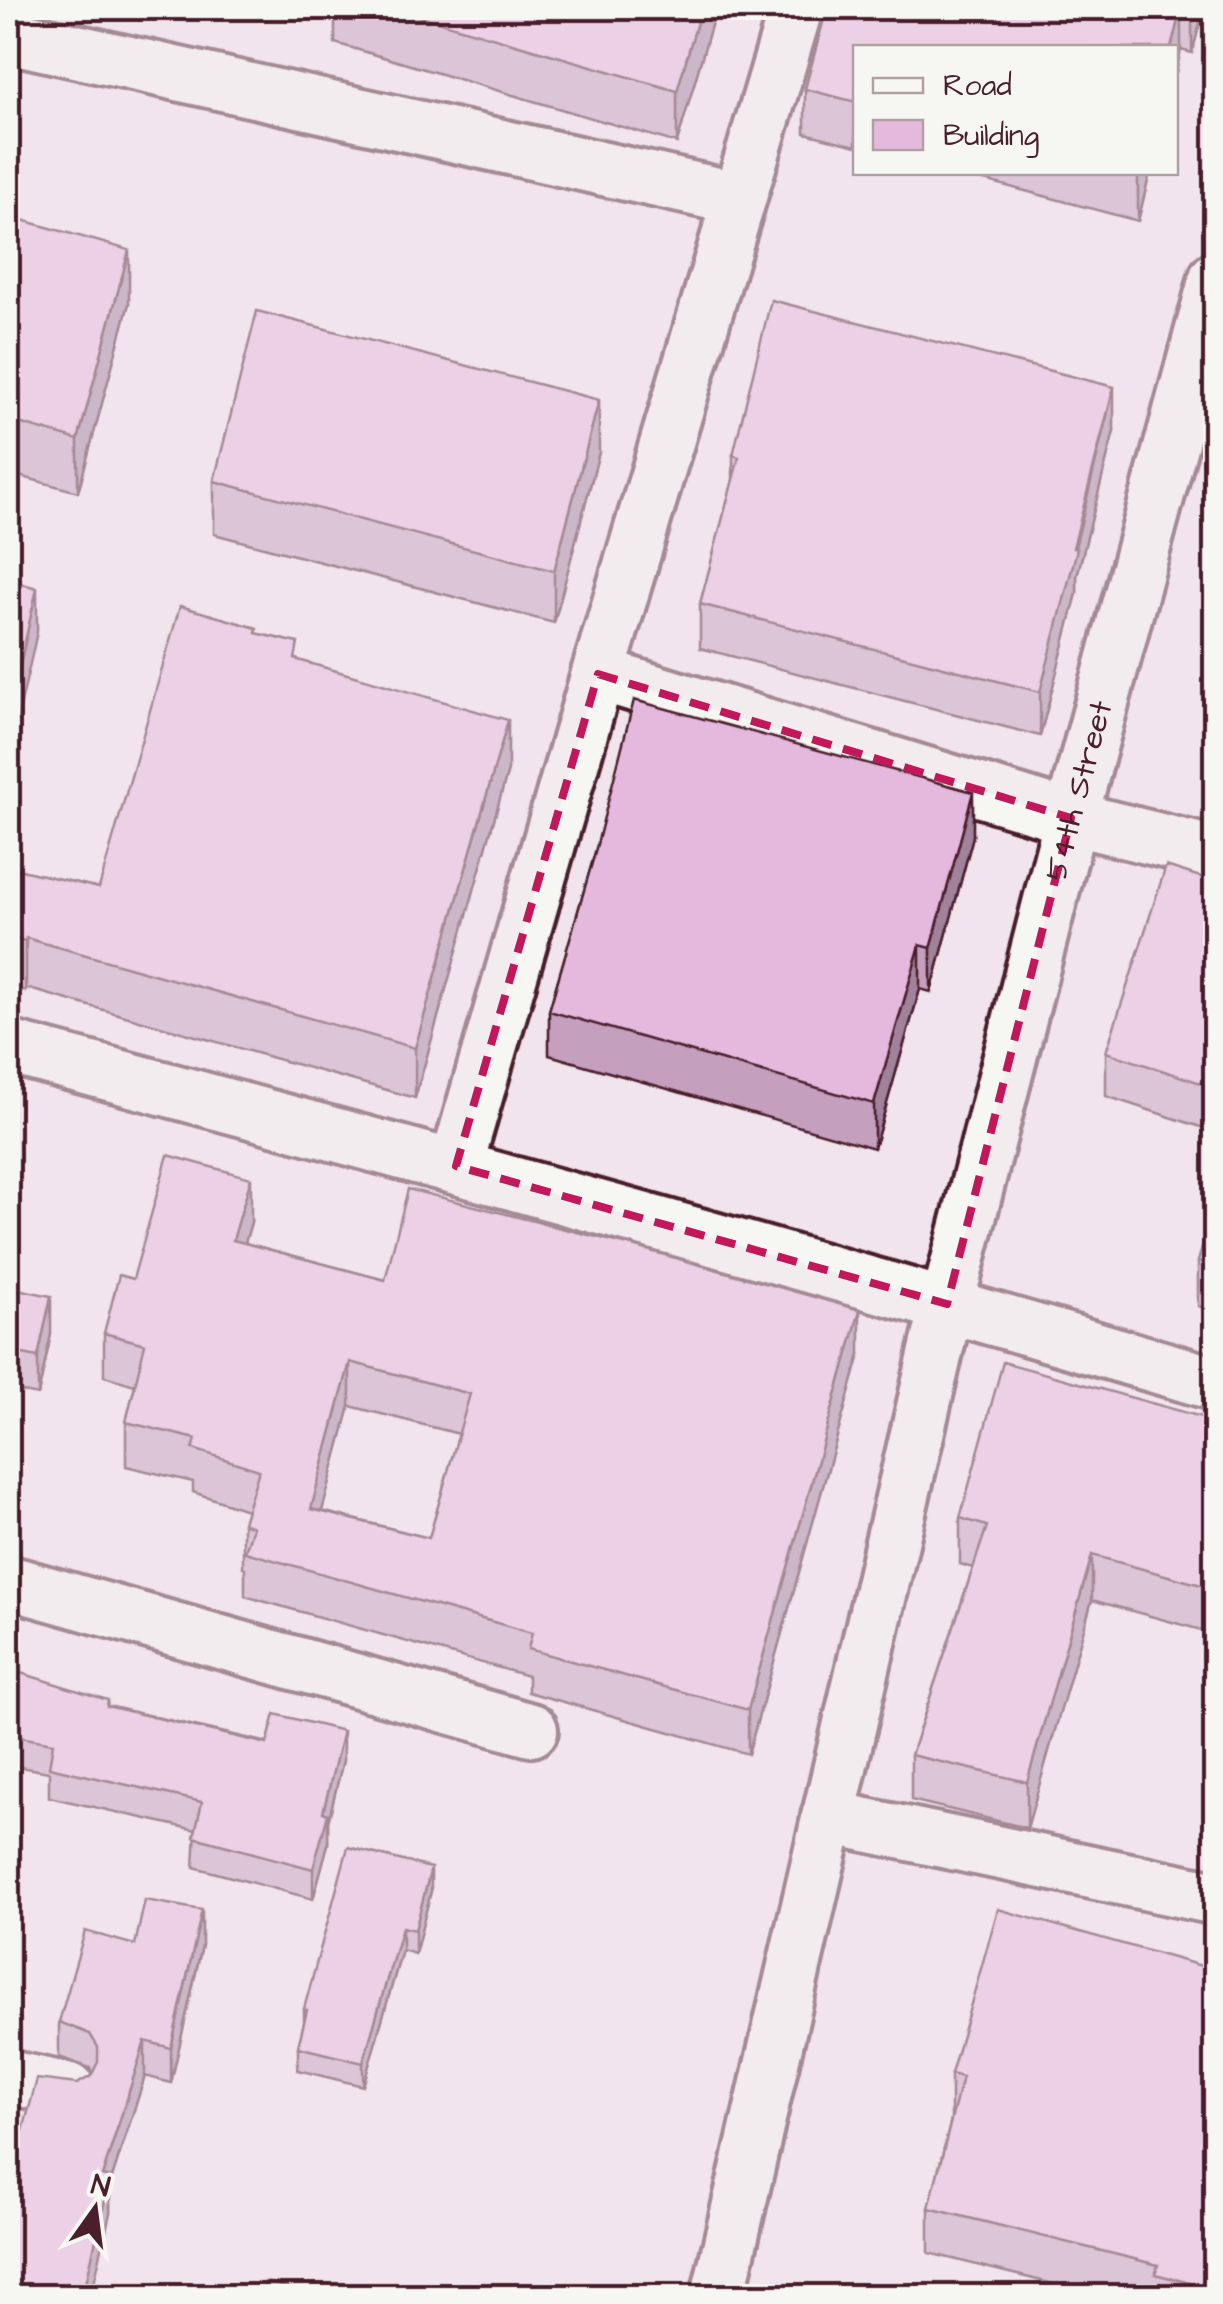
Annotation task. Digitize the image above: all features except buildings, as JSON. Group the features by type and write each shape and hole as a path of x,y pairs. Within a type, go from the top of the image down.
{"street":[{"path":"456,1166 796,8"},
{"path":"8,36 739,199"},
{"name":"54th Street","path":"718,2296 946,1304 1216,278"},
{"path":"598,674 1071,818 1216,854"},
{"path":"8,1048 456,1166 1216,1384"},
{"path":"8,1582 531,1730"},
{"path":"828,1817 1216,1898"},
{"path":"8,2077 69,2090"}],"highlighted area":[{"path":"598,674 1071,818 947,1304 456,1166"}]}
